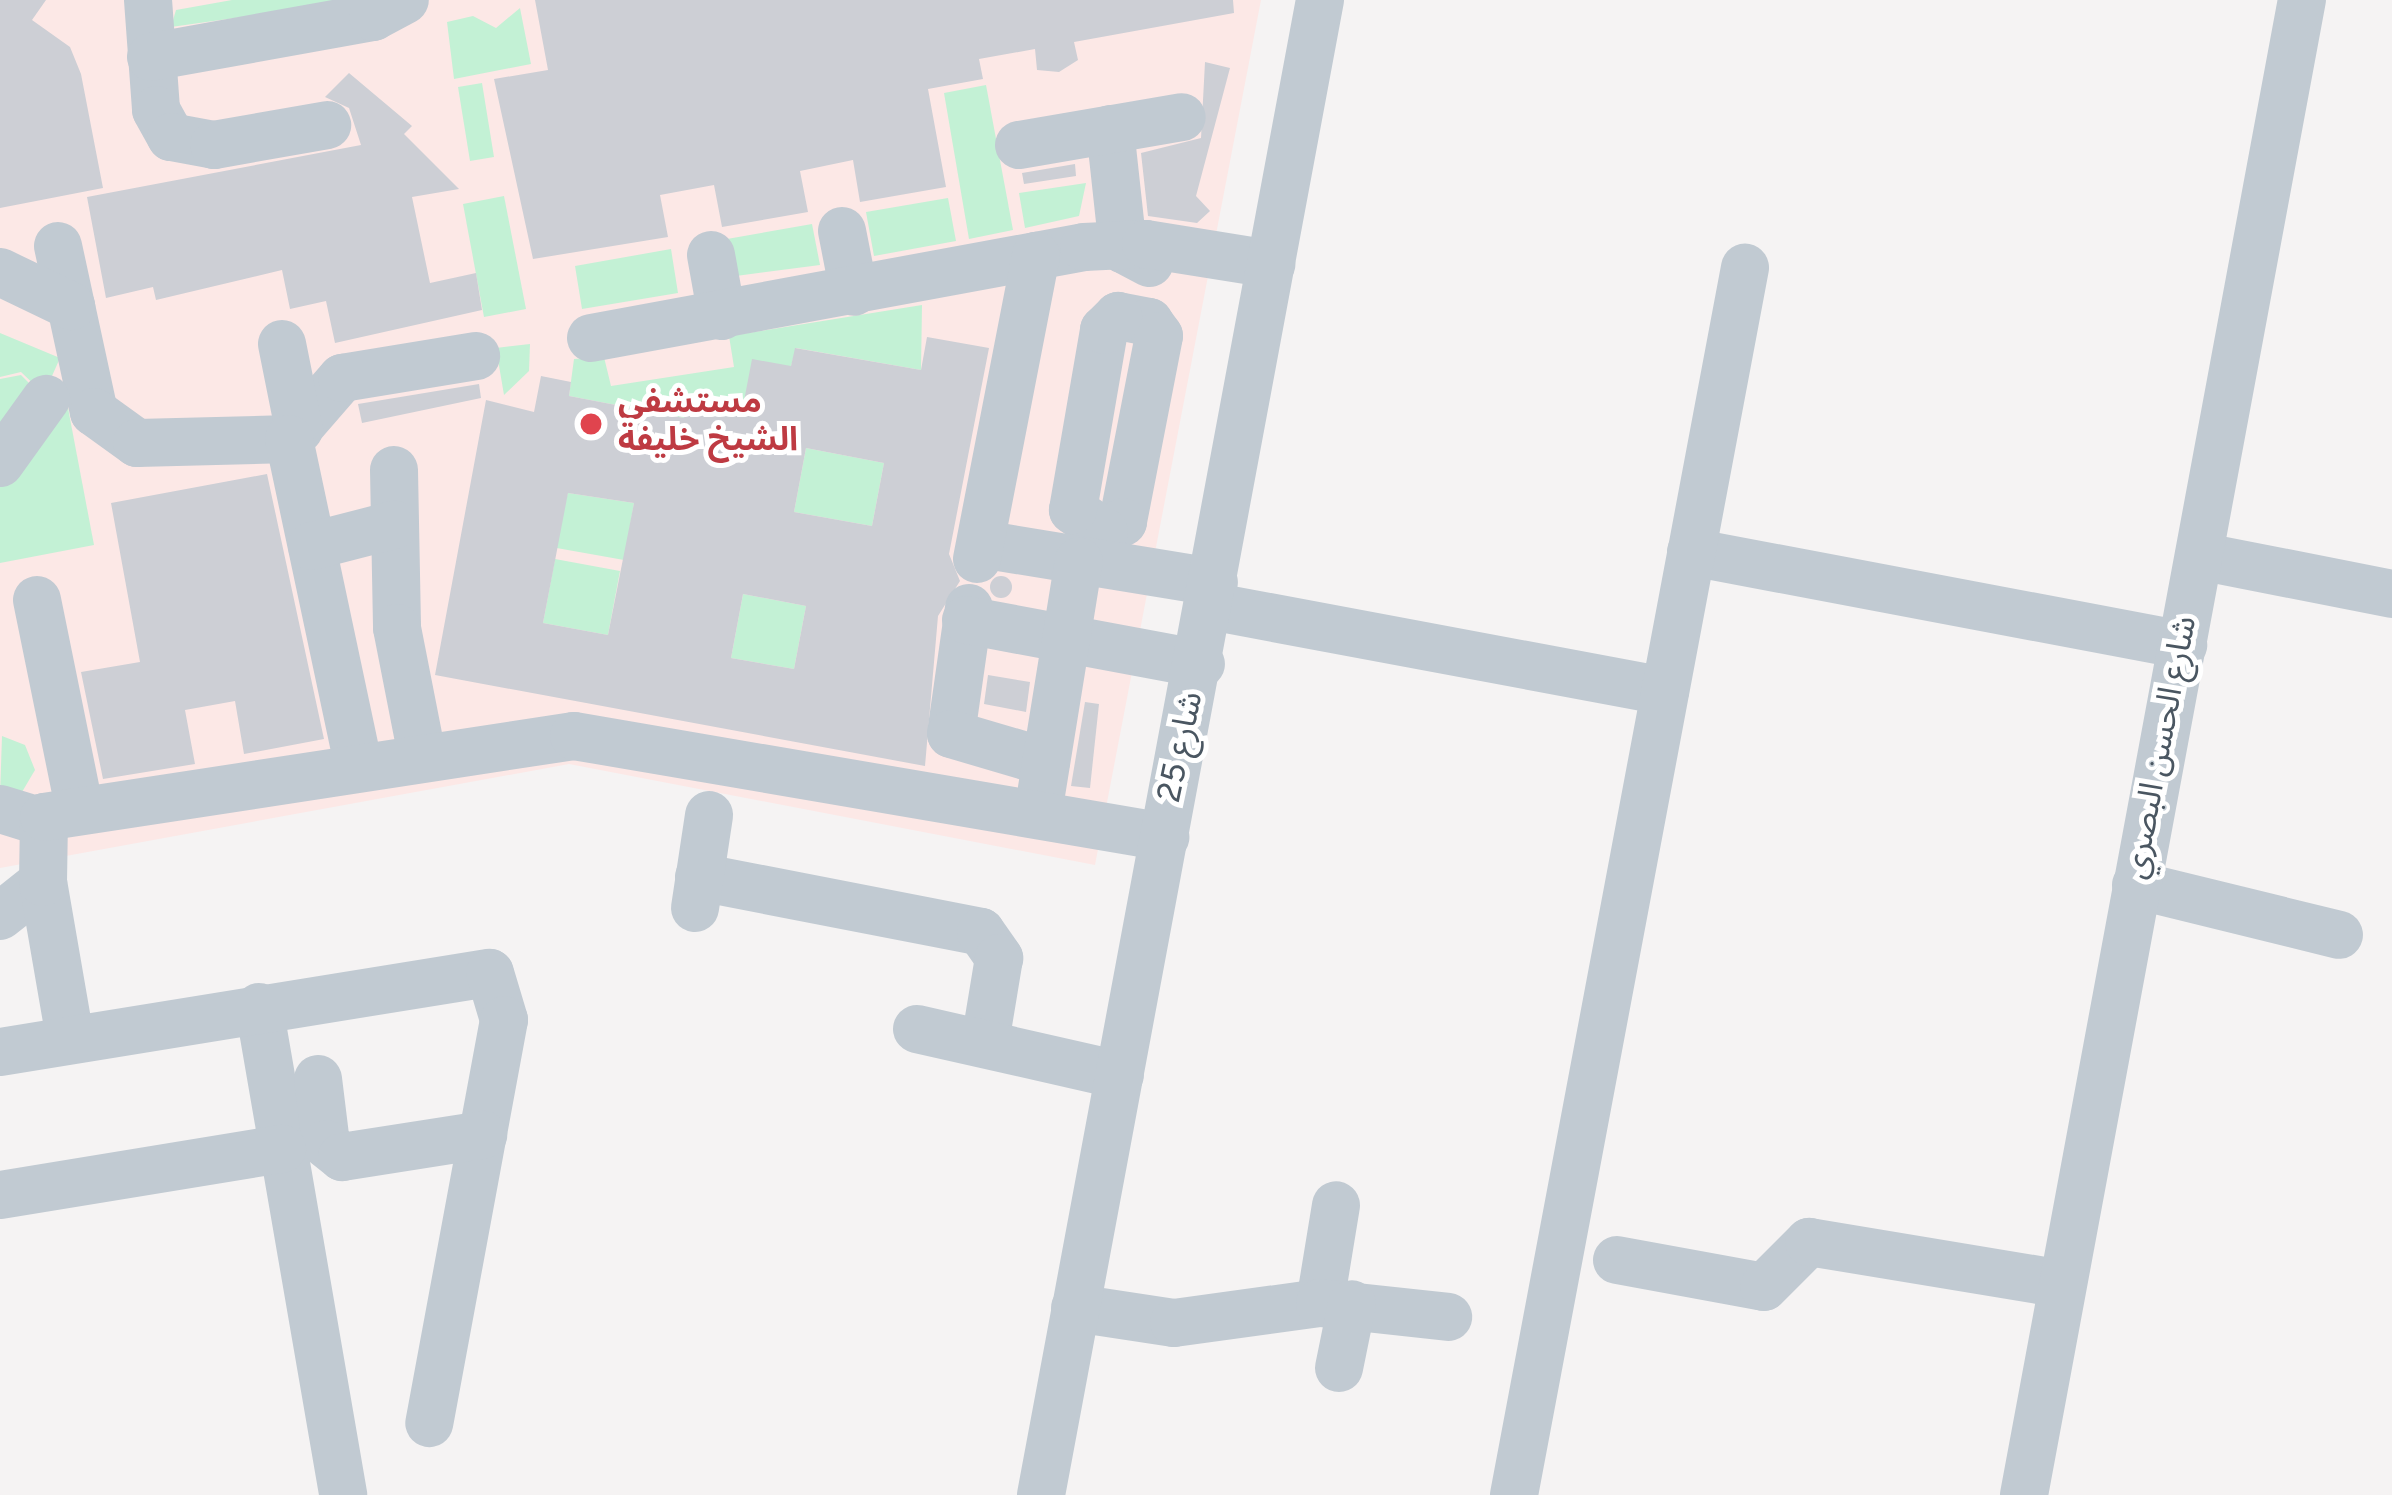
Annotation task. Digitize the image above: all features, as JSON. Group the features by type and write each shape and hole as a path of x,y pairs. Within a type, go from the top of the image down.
{"street":[{"path":"148,0 160,126 192,146 327,125"},
{"path":"151,57 373,17 405,0"},
{"name":"شارع 25","path":"1041,1495 1201,664 1320,0"},
{"name":"شارع الحسن البصري","path":"2024,1495 2302,0"},
{"path":"1019,145 1182,117"},
{"path":"1110,129 1123,249"},
{"path":"842,231 854,292"},
{"path":"58,246 94,412 119,438 294,434 342,378 476,356"},
{"path":"591,338 1036,256 1123,249 1269,274"},
{"path":"712,255 722,316"},
{"path":"1036,256 979,552 1089,551 1212,594 1665,692"},
{"path":"1514,1495 1745,268"},
{"path":"0,272 70,306"},
{"path":"282,344 312,546 359,767"},
{"path":"0,464 46,399"},
{"path":"394,470 397,628 422,756"},
{"path":"312,546 394,524"},
{"path":"1038,814 1066,638 1089,551"},
{"path":"1691,552 2183,645"},
{"path":"2199,556 2392,594"},
{"path":"37,600 43,882 70,1039"},
{"path":"1046,762 951,734 968,614 1201,664"},
{"path":"40,814 422,756 588,737 1165,837"},
{"path":"709,815 697,892 981,932 999,958 986,1043"},
{"path":"0,916 43,882"},
{"path":"2136,885 2339,935"},
{"path":"0,1052 477,968 504,996 429,1424"},
{"path":"259,1007 344,1495"},
{"path":"916,1029 1120,1075"},
{"path":"318,1078 326,1144 342,1157 483,1135"},
{"path":"0,1195 281,1149"},
{"path":"1336,1205 1339,1368"},
{"path":"1617,1260 1764,1287 1809,1243 2062,1284"},
{"path":"1076,1308 1223,1322 1336,1304 1448,1316"}],"shaded area":[{"name":"مستشفى الشيخ خليفة","path":"0,0 1261,0 1095,865 569,764 0,868"}],"green space":[{"path":"232,0 363,0 171,27 176,10"},
{"path":"520,8 531,64 454,79 447,22 473,16 496,28"},
{"path":"482,83 494,157 470,161 458,87"},
{"path":"986,85 1013,230 969,239 944,93"},
{"path":"1086,183 1079,216 1025,228 1019,193"},
{"path":"504,196 526,309 484,317 463,204"},
{"path":"948,198 956,241 874,256 866,212"},
{"path":"812,224 820,265 736,276 727,239"},
{"path":"671,249 678,293 582,309 575,266"},
{"path":"922,305 921,370 796,348 791,366 744,401 689,394 684,418 569,396 574,359 604,357 611,386 734,367 729,336"},
{"path":"0,333 60,358 44,394 21,372 0,377"},
{"path":"530,344 529,371 504,395 496,348"},
{"path":"21,375 42,396 0,455 0,379"},
{"path":"64,387 94,545 0,563 0,475"},
{"path":"806,448 884,463 872,526 794,512"},
{"path":"568,493 634,503 624,560 551,547"},
{"path":"555,559 620,571 608,635 543,623"},
{"path":"743,594 806,606 794,669 731,658"},
{"path":"2,736 25,745 35,770 22,792 0,796"}],"building":[{"path":"0,0 46,0 32,20 70,47 81,74 103,188 0,208"},
{"path":"535,0 1233,0 1234,13 1074,42 1078,60 1059,72 1037,70 1035,49 979,59 983,79 928,89 946,187 860,202 853,160 800,171 808,212 722,227 714,185 660,195 668,237 533,259 494,79 548,70"},
{"path":"1205,62 1230,68 1196,196 1210,211 1197,223 1148,216 1141,153 1201,138"},
{"path":"349,73 412,126 404,134 459,189 412,197 430,283 476,273 482,310 335,343 326,301 290,309 282,270 156,300 153,287 106,298 87,197 361,145 349,108 325,97"},
{"path":"1075,164 1076,176 1024,184 1022,173"},
{"path":"927,337 989,348 949,554 960,581 938,616 925,766 435,675 486,400 534,412 541,376 571,382 569,396 684,418 689,394 744,401 752,359 791,366 795,348 921,370","holes":["806,448 884,463 872,526 794,512","568,493 634,503 608,635 543,623","743,594 806,606 794,669 731,658"]},
{"path":"479,384 481,398 362,423 358,404"},
{"path":"267,474 324,739 244,754 235,701 185,710 195,764 103,779 81,672 140,662 111,503"},
{"path":"1001,576 1012,587 1001,598 990,587"},
{"path":"988,675 1030,682 1026,712 984,704"},
{"path":"1085,702 1099,704 1090,788 1071,786"}],"place":[{"name":"مستشفى الشيخ خليفة","path":"591,424"}]}
